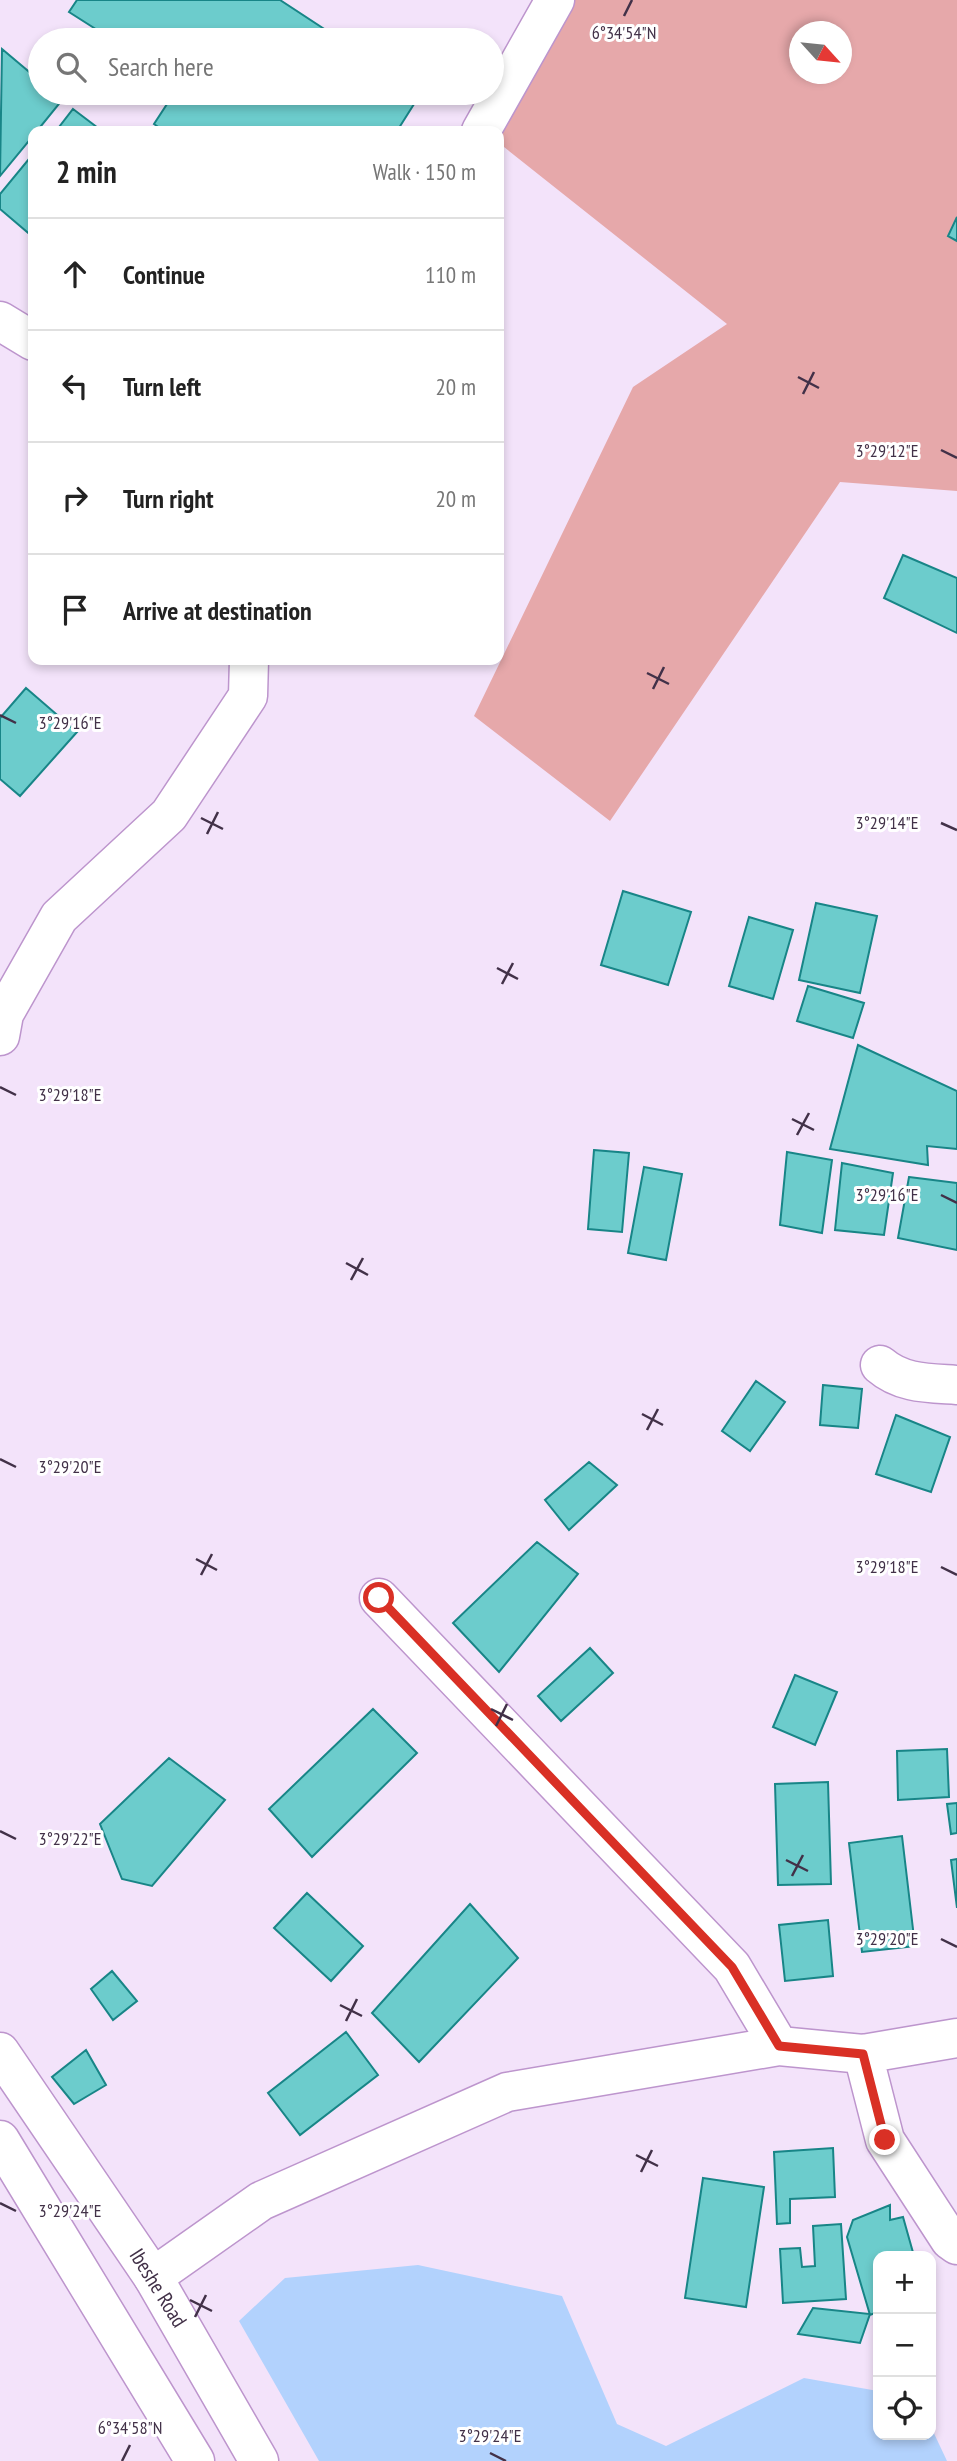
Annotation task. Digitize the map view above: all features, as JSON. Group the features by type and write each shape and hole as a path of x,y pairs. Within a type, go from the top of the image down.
{"street":[{"path":"504,90 555,0"},
{"path":"484,126 496,105"},
{"path":"0,321 28,338"},
{"path":"0,1035 4,1014 59,917 169,815 248,696 249,665"},
{"path":"880,1365 892,1375 910,1380 957,1385"},
{"path":"379,1598 732,1967 779,2046"},
{"path":"153,2277 261,2201 507,2092 779,2046 863,2054 957,2038"},
{"name":"Ibeshe Road","path":"0,2052 153,2277 259,2461"},
{"path":"863,2054 885,2140 950,2240 957,2245"},
{"path":"0,2140 195,2461"}],"shaded area":[{"path":"556,0 957,0 957,491 840,482 610,821 474,716 499,665 504,665 504,654 633,387 727,324 504,147 504,126 501,126"}],"water":[{"path":"418,2265 562,2296 617,2424 666,2446 804,2378 873,2390 873,2440 936,2440 936,2438 947,2461 319,2461 239,2321 285,2278"}],"building":[{"path":"77,0 280,0 323,28 94,28 69,12"},
{"path":"2,49 28,71 28,105 58,105 41,126 28,126 28,142 0,176"},
{"path":"166,105 413,105 400,126 154,124"},
{"path":"73,109 95,126 60,126"},
{"path":"28,160 28,233 0,209 0,194"},
{"path":"957,217 957,241 948,236"},
{"path":"903,555 957,578 957,633 884,598"},
{"path":"26,688 77,732 20,796 0,779 0,718"},
{"path":"623,891 691,912 668,985 601,965"},
{"path":"816,903 877,916 860,993 799,980"},
{"path":"749,917 793,930 773,999 729,986"},
{"path":"808,986 864,1003 853,1038 797,1021"},
{"path":"858,1045 957,1091 957,1149 927,1146 928,1165 830,1149"},
{"path":"594,1150 629,1153 622,1232 588,1229"},
{"path":"787,1152 832,1160 822,1233 780,1225"},
{"path":"842,1163 893,1173 884,1235 835,1230"},
{"path":"644,1167 682,1174 666,1260 628,1253"},
{"path":"909,1177 957,1183 957,1250 898,1238"},
{"path":"756,1381 785,1402 750,1451 722,1431"},
{"path":"823,1385 862,1389 858,1428 820,1425"},
{"path":"896,1415 950,1437 931,1492 876,1474"},
{"path":"589,1462 617,1485 569,1530 545,1500"},
{"path":"537,1542 578,1574 499,1672 453,1623"},
{"path":"590,1648 613,1673 561,1721 538,1696"},
{"path":"795,1675 837,1692 815,1745 773,1727"},
{"path":"373,1709 417,1753 312,1857 269,1809"},
{"path":"947,1749 949,1797 898,1800 897,1751"},
{"path":"169,1758 225,1800 152,1886 122,1879 100,1824"},
{"path":"828,1782 831,1884 778,1885 775,1784"},
{"path":"957,1803 957,1833 951,1834 947,1804"},
{"path":"902,1836 915,1946 862,1952 849,1843"},
{"path":"957,1859 957,1908 951,1860"},
{"path":"307,1893 363,1946 331,1981 274,1928"},
{"path":"470,1904 518,1958 419,2062 372,2013"},
{"path":"828,1920 833,1976 785,1981 779,1925"},
{"path":"112,1971 137,2001 113,2020 91,1989"},
{"path":"346,2032 378,2075 300,2135 268,2093"},
{"path":"86,2050 106,2085 74,2104 52,2077"},
{"path":"833,2148 835,2197 790,2199 790,2223 777,2224 774,2152"},
{"path":"703,2178 764,2187 746,2307 685,2298"},
{"path":"890,2205 890,2220 903,2217 913,2251 873,2251 873,2314 870,2315 847,2237 853,2220"},
{"path":"841,2224 846,2299 783,2303 780,2249 800,2248 802,2267 815,2266 813,2226"},
{"path":"813,2308 870,2314 860,2343 798,2334"}],"route":[{"path":"379,1598 732,1967 779,2046 863,2054 885,2140"}]}
